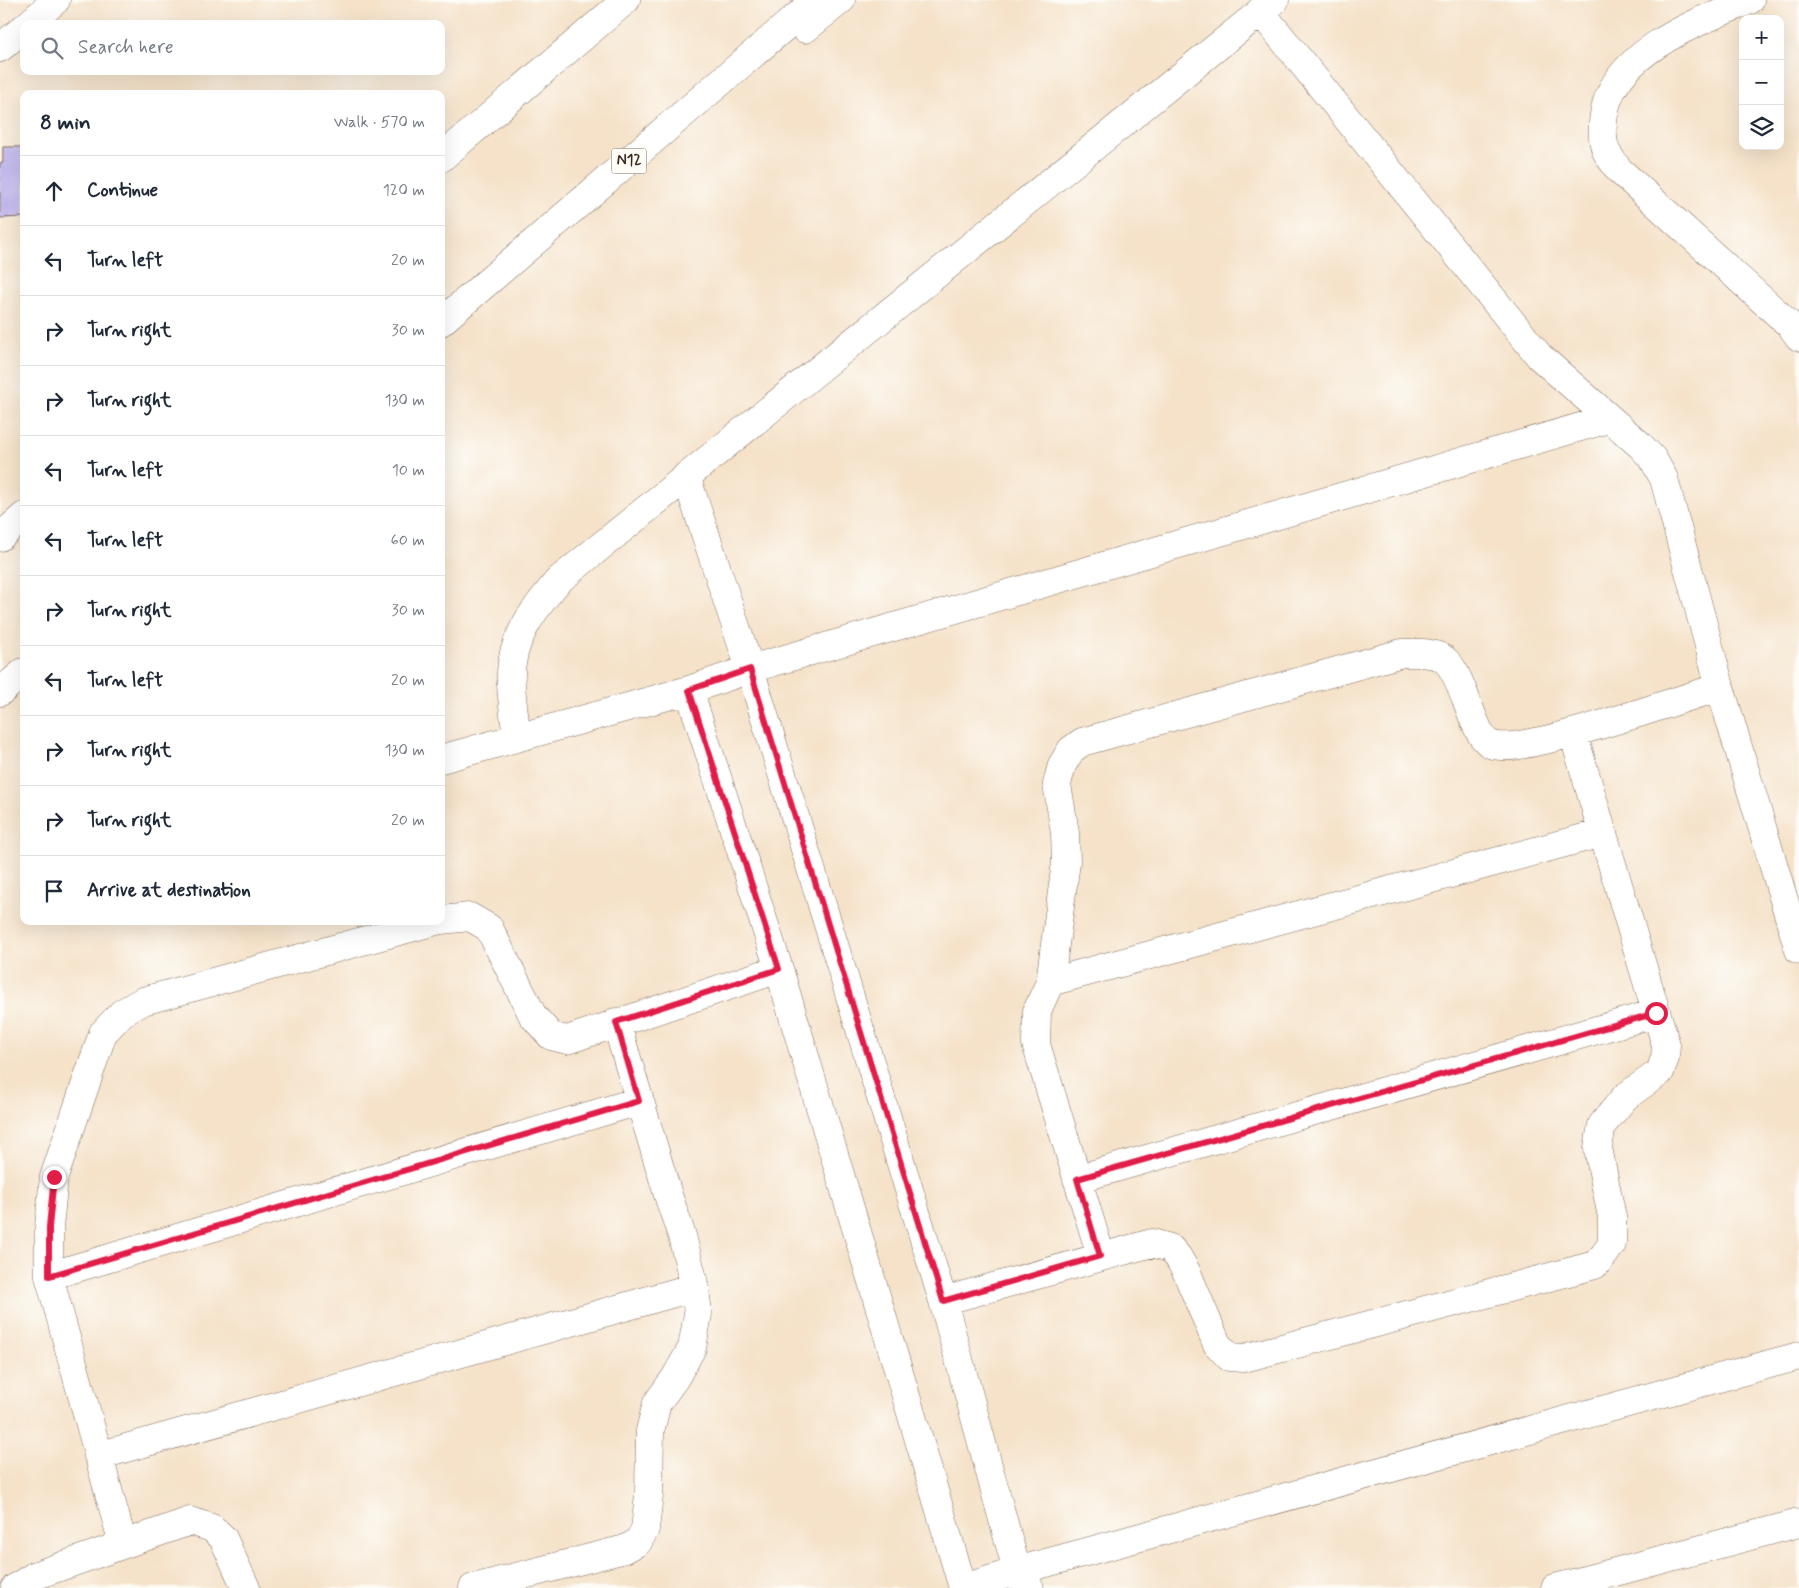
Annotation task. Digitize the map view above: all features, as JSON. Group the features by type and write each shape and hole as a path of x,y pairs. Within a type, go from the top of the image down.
{"main road":[{"path":"33,20 56,0"},
{"path":"445,155 626,0"},
{"name":"N12","path":"445,319 816,0"},
{"path":"500,273 841,0"},
{"path":"1750,0 1706,18 1657,44 1624,70 1608,96 1601,125 1606,151 1619,170 1791,326 1799,336"},
{"path":"517,738 511,682 514,652 524,625 539,603 559,580 1268,6 1540,357 1608,419 1640,445 1653,459 1664,480 1720,687 1799,950"},
{"path":"0,48 20,31"},
{"path":"445,758 689,690 750,669 1608,419"},
{"path":"686,476 750,669 943,1301 1023,1580"},
{"path":"0,536 20,519"},
{"path":"1100,1256 1036,1044 1037,1011 1050,982 1066,862 1065,833 1057,784 1062,765 1071,750 1082,742 1402,652 1425,652 1445,660 1459,679 1479,734 1490,745 1512,747 1573,733 1720,687"},
{"path":"0,692 20,675"},
{"path":"689,690 779,969 963,1588 1023,1580 1799,1356"},
{"path":"943,1301 1152,1243 1170,1248 1187,1273 1217,1344 1229,1357 1244,1358 1594,1264 1604,1255 1612,1244 1612,1217 1598,1148 1602,1125 1626,1097 1660,1072 1665,1058 1666,1045 1573,733"},
{"path":"1050,982 1602,833"},
{"path":"445,920 470,917 489,928 533,1016 551,1036 567,1040 616,1022 779,969"},
{"path":"123,1544 49,1276 49,1227 54,1177 103,1033 122,1013 143,1001 421,925"},
{"path":"1077,1179 1656,1013"},
{"path":"473,1588 625,1549 638,1542 645,1529 649,1495 650,1430 657,1403 675,1378 692,1348 698,1314 695,1287 682,1236 616,1022"},
{"path":"49,1276 639,1101"},
{"path":"98,1456 695,1287"},
{"path":"15,1588 34,1576 190,1521 202,1523 212,1528 223,1538 246,1588"},
{"path":"1555,1588 1799,1523"}],"building":[{"path":"3,147 20,147 20,217 0,218 0,163 3,163"}],"route":[{"path":"54,1177 49,1227 49,1276 639,1101 616,1022 779,969 689,690 750,669 943,1301 1100,1256 1077,1179 1656,1013"}]}
